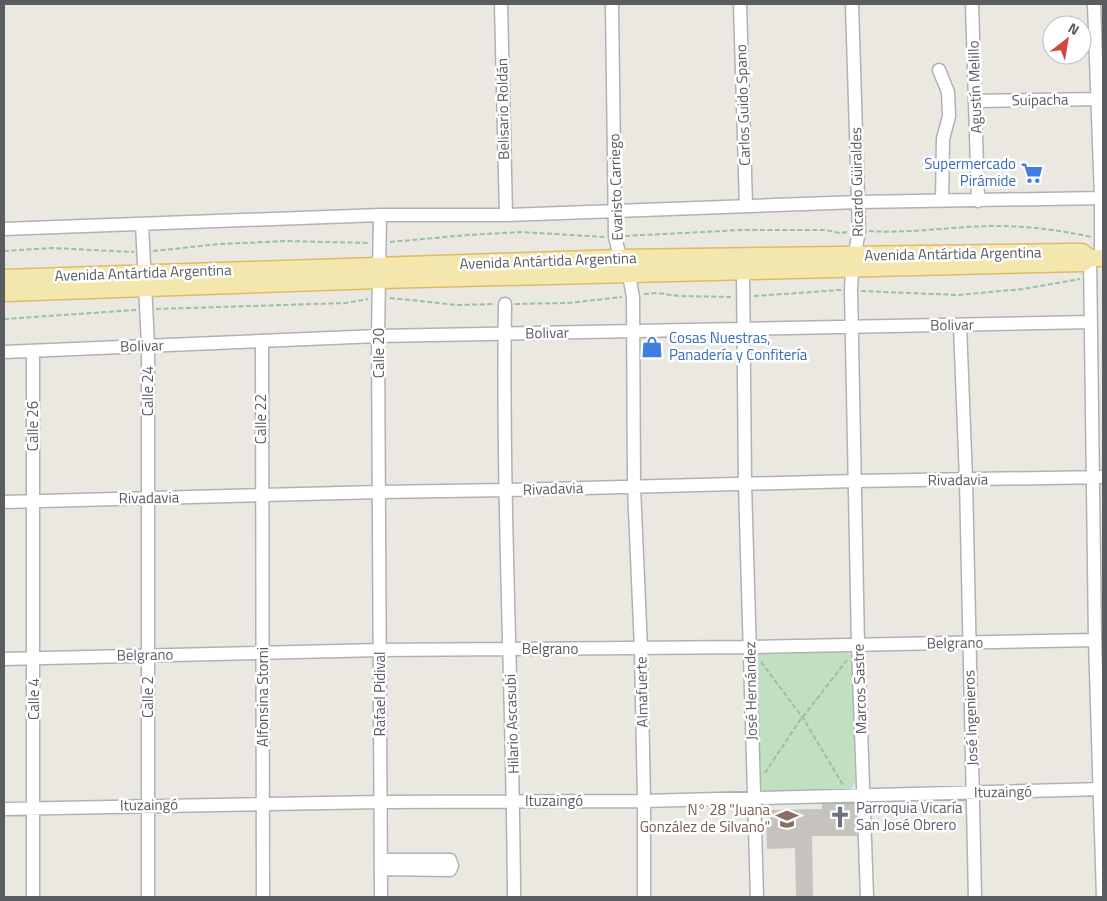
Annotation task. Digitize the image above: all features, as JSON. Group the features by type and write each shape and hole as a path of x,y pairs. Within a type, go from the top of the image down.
{"main road":[{"name":"Avenida Antártida Argentina","path":"380,273 629,275 743,272 854,262 1070,252 1082,252 1098,258"},
{"name":"Avenida Antártida Argentina","path":"4,278 146,280 380,273 620,258 854,262"},
{"name":"Avenida Antártida Argentina","path":"4,293 146,280"}],"street":[{"name":"Belisario Roldán","path":"501,4 506,215"},
{"name":"Evaristo Carriego","path":"612,4 615,236 620,258 629,275 633,297 634,487"},
{"name":"Carlos Guido Spano","path":"740,4 746,206"},
{"name":"Ricardo Güiraldes","path":"852,4 859,202 859,231 851,290 855,481"},
{"name":"Agustín Melillo","path":"972,4 978,201"},
{"path":"1094,4 1100,99 1101,239 1098,258 1090,276 1090,322 1098,477 1096,640 1102,789 1103,897"},
{"path":"940,70 948,92 949,116 944,139 942,201"},
{"name":"Suipacha","path":"976,101 1100,99"},
{"path":"4,229 380,215 506,215 859,202 1101,198"},
{"name":"Calle 20","path":"379,492 378,336 380,215"},
{"name":"Calle 24","path":"142,224 148,346 147,498"},
{"path":"743,272 744,484"},
{"path":"505,304 506,490"},
{"name":"Bolivar","path":"4,352 378,336 1090,322"},
{"path":"960,325 966,480"},
{"name":"Calle 22","path":"261,496 262,342"},
{"name":"Calle 26","path":"33,351 33,502"},
{"name":"Rivadavia","path":"4,502 855,481 1098,477"},
{"name":"José Ingenieros","path":"966,480 975,897"},
{"name":"Marcos Sastre","path":"855,481 858,645 867,897"},
{"name":"José Hernández","path":"744,484 757,897"},
{"name":"Almafuerte","path":"634,487 641,649 644,897"},
{"name":"Hilario Ascasubi","path":"506,490 514,801 514,897"},
{"name":"Rafael Pidival","path":"379,492 381,897"},
{"name":"Alfonsina Storni","path":"261,496 263,897"},
{"name":"Calle 2","path":"147,498 148,897"},
{"name":"Calle 4","path":"33,502 33,897"},
{"name":"Belgrano","path":"4,659 380,650 641,649 1096,640"},
{"name":"Ituzaingó","path":"4,809 381,802 644,801 753,795 850,796 864,794 1102,789"}],"path":[{"path":"864,231 893,233 995,226 1025,227 1064,231 1101,239"},
{"path":"4,251 52,248 144,251 220,244 286,241 380,243 521,232 598,237 742,230 826,230 840,233 851,232"},
{"path":"859,291 974,294 1023,289 1090,276"},
{"path":"4,319 147,309 346,303 379,297 458,305 582,302 633,297 645,293 716,298 842,290"},
{"path":"753,795 802,718 858,645"},
{"path":"750,647 802,718 850,796"}],"green space":[{"path":"845,651 853,657 855,783 850,790 766,792 758,786 755,658 761,652"}],"building":[{"path":"822,804 856,804 857,836 812,836 813,897 796,897 795,848 767,849 766,810 822,809"}],"place":[{"name":"Supermercado Pirámide","path":"1032,173"},
{"name":"Cosas Nuestras, Panadería y Confitería","path":"652,347"},
{"name":"Parroquia Vicaría San José Obrero","path":"840,817"},
{"name":"N° 28 \"Juana González de Silvano\"","path":"787,819"}]}
